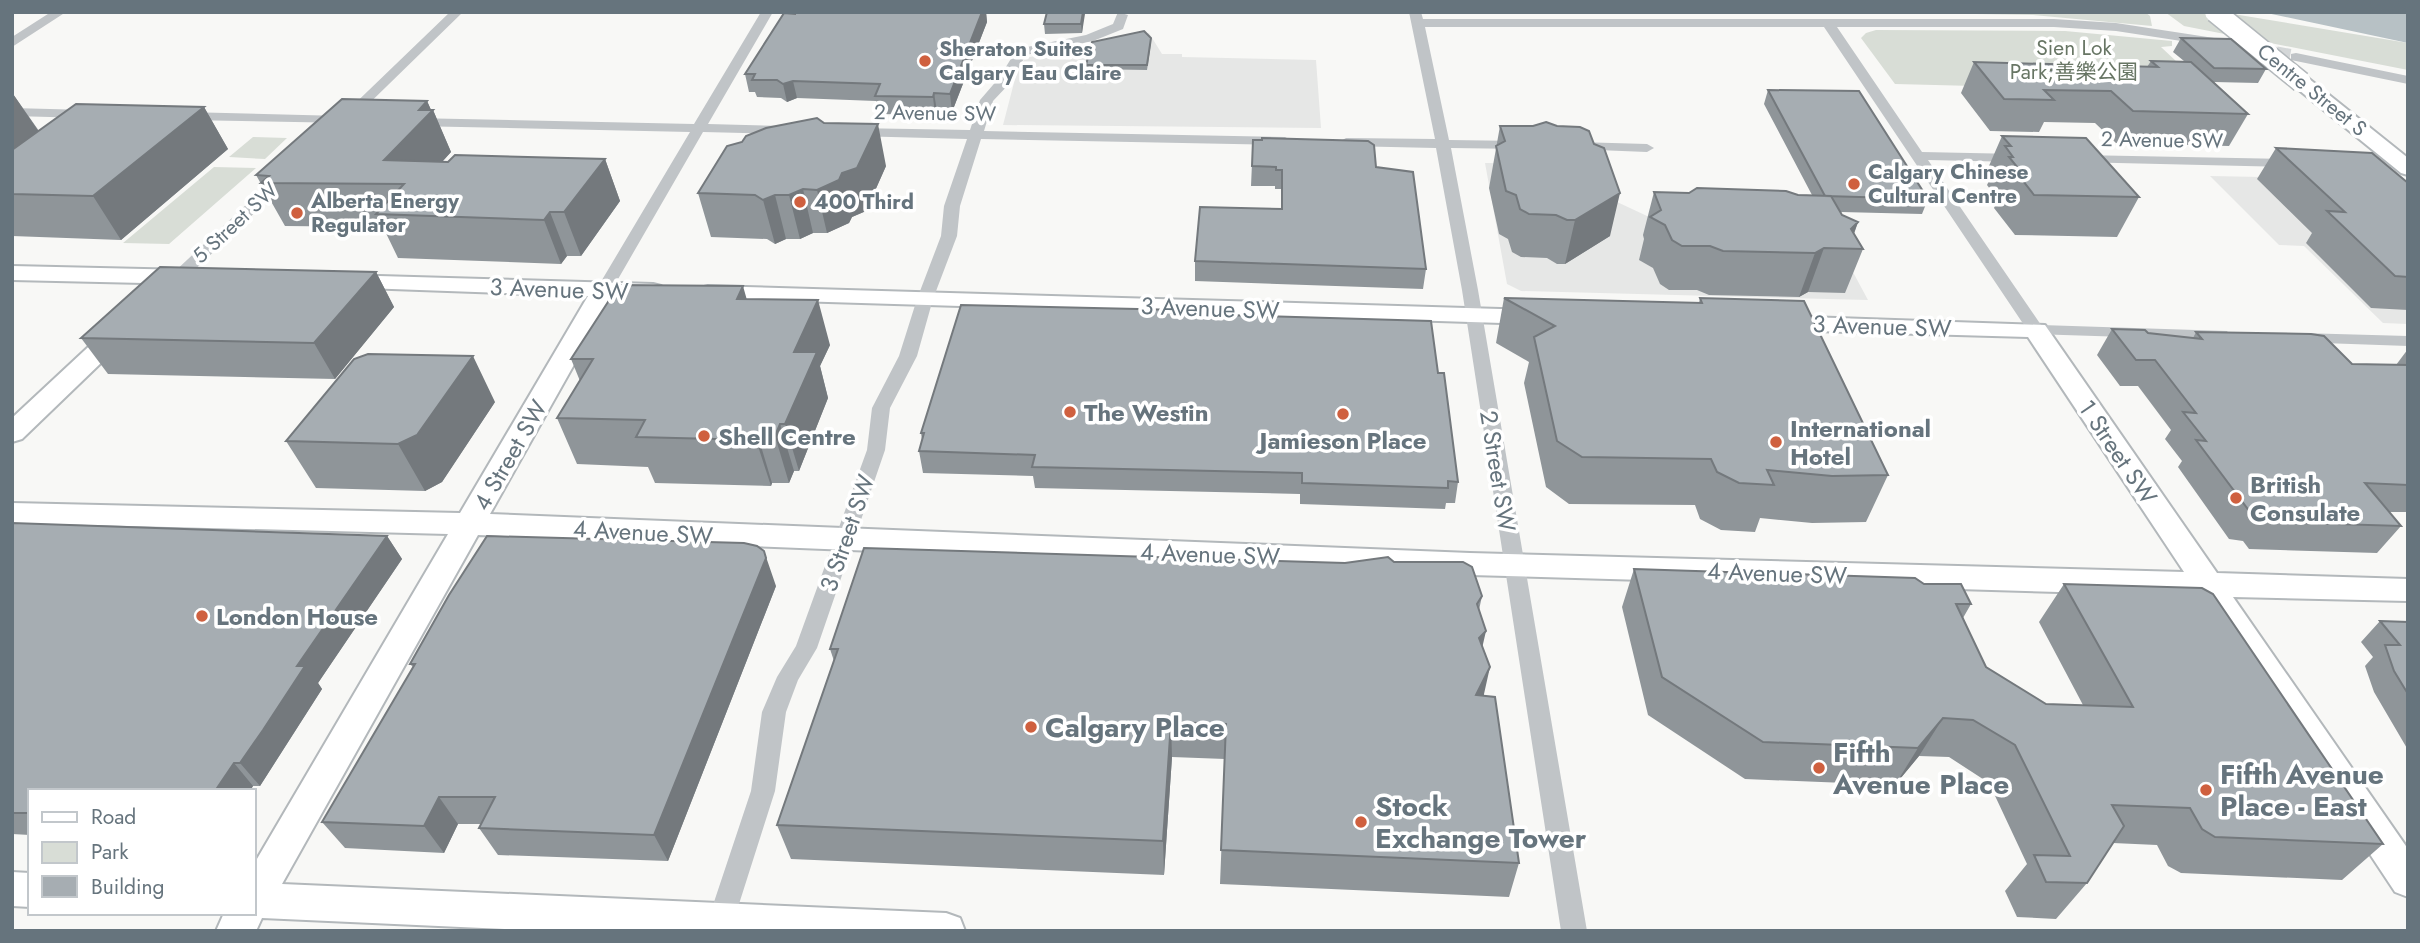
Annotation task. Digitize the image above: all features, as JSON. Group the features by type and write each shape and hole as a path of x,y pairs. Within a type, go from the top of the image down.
{"main road":[{"name":"Centre Street S","path":"2215,12 2406,167"},
{"path":"12,273 208,278"},
{"name":"5 Street SW","path":"12,433 178,277"},
{"name":"3 Avenue SW","path":"326,281 1568,317"},
{"name":"4 Street SW","path":"256,896 604,290"},
{"name":"3 Avenue SW","path":"1751,323 2036,330"},
{"name":"1 Street SW","path":"2036,330 2408,880"},
{"name":"4 Avenue SW","path":"12,513 470,524 844,541 1513,565 2408,590"},
{"path":"256,899 719,925 946,931"},
{"path":"235,931 244,915"}],"street":[{"path":"12,43 60,12"},
{"path":"330,133 457,12"},
{"name":"4 Street SW","path":"604,290 767,12"},
{"name":"3 Street SW","path":"719,925 763,791 774,712 788,677 806,648 876,450 881,408 908,356 948,236 952,206 987,100 1005,80 1021,52 1103,34 1119,26 1122,15"},
{"path":"1417,17 1648,18 1828,23 2054,23 2116,27 2222,44"},
{"name":"2 Street SW","path":"1417,17 1473,314 1574,931"},
{"path":"23,23 43,23"},
{"name":"1 Street SW","path":"1828,23 2036,330"},
{"path":"2297,57 2408,80"},
{"path":"12,112 108,114"},
{"path":"164,116 365,121"},
{"path":"403,122 800,131"},
{"name":"2 Avenue SW","path":"841,131 1301,141"},
{"path":"1327,142 1535,146"},
{"path":"1563,146 1647,148"},
{"path":"1920,156 2039,158"},
{"name":"2 Avenue SW","path":"2065,159 2302,164"},
{"path":"2375,165 2406,167"},
{"name":"5 Street SW","path":"178,277 292,169"},
{"name":"3 Avenue SW","path":"2036,330 2242,336"},
{"path":"2281,337 2408,341"}],"shaded area":[{"path":"2262,12 2408,12 2408,43"},
{"path":"1149,33 1162,54 1182,54 1182,57 1316,60 1321,128 1003,125 1016,75 1025,58"},
{"path":"1485,163 1589,164 1600,194 1677,230 1833,235 1868,300 1521,291 1507,284"},
{"path":"2210,176 2408,180 2408,324 2383,323 2304,246 2279,245"}],"green space":[{"name":"Sien Lok Park;善樂公園","path":"1859,12 2145,12 2150,16 2152,26 2033,15"},
{"path":"2165,12 2221,12 2408,43 2408,70 2184,26"},
{"name":"Sien Lok Park;善樂公園","path":"1876,30 2065,31 2172,41 2172,46 2161,47 2209,92 1895,84 1861,38"},
{"path":"253,137 287,138 265,159 229,157"},
{"path":"214,167 256,168 169,244 123,243"}],"building":[{"path":"982,12 950,94 934,93 933,97 875,96 880,84 793,81 783,84 777,80 752,80 755,74 745,74 784,13"},
{"path":"1047,12 1083,12 1081,24 1044,24"},
{"path":"1144,31 1151,38 1147,65 1086,65 1092,42"},
{"path":"2181,38 2231,39 2266,69 2214,68"},
{"path":"2151,61 2191,62 2248,114 2133,111 2111,91 2044,90 2054,100 2004,99 1974,62 2158,67"},
{"name":"Calgary Chinese Cultural Centre","path":"1768,90 1859,91 1928,199 1825,196"},
{"path":"342,99 427,101 419,110 433,110 384,160 448,162 455,155 605,159 564,212 550,212 544,220 376,214 404,184 261,183 269,176 256,175"},
{"path":"76,104 204,107 93,196 12,194 12,150"},
{"path":"817,118 824,123 878,124 857,168 842,173 839,180 817,190 803,189 763,200 755,195 698,193 727,146 742,142 746,136 766,128"},
{"path":"1546,122 1589,131 1594,144 1604,148 1620,193 1575,220 1556,215 1529,214 1520,209 1516,195 1506,191 1496,146 1505,141 1500,126 1533,126"},
{"path":"2002,136 2086,138 2139,197 2034,195 2013,168 2018,168 2009,157 2013,157 2005,146 2011,146"},
{"path":"1253,140 1368,141 1374,145 1376,167 1413,172 1426,269 1195,261 1200,207 1282,209 1282,170 1276,170 1276,167 1252,166"},
{"path":"2276,148 2372,153 2408,183 2408,277 2395,276 2327,211 2345,212"},
{"path":"1697,188 1786,191 1798,195 1831,196 1842,215 1858,222 1851,229 1863,249 1824,248 1815,253 1723,251 1710,246 1682,246 1672,240 1665,225 1650,217 1661,210 1654,192 1689,193"},
{"path":"160,267 376,272 314,343 81,338"},
{"name":"Shell Centre","path":"619,285 743,286 737,299 818,300 794,352 817,352 785,424 780,424 775,436 758,436 756,440 636,437 645,420 557,418 593,359 571,359"},
{"path":"1504,298 1702,303 1700,298 1804,301 1888,475 1832,476 1767,470 1774,485 1739,483 1717,472 1711,459 1582,457 1557,441 1534,337 1555,326"},
{"path":"961,305 1225,311 1224,315 1431,321 1438,373 1444,373 1458,482 1448,481 1448,488 1302,483 1302,473 1032,467 1035,455 919,451 924,433 921,433"},
{"path":"2112,329 2145,330 2148,333 2202,339 2196,332 2311,334 2324,336 2352,364 2408,365 2408,485 2365,483 2401,526 2270,522 2264,514 2250,512 2196,440 2206,441 2183,412 2196,413 2155,360 2136,360"},
{"path":"368,354 473,356 417,435 398,444 286,441 354,359"},
{"path":"12,523 387,536 297,666 305,666 263,730 240,763 234,763 216,789 28,789 28,813 12,813"},
{"path":"487,536 744,543 764,551 766,558 654,835 479,828 495,797 439,797 424,826 322,822 415,664 410,664 449,595"},
{"path":"864,548 1345,563 1388,557 1394,562 1463,562 1472,567 1482,596 1477,604 1486,631 1479,638 1490,667 1476,695 1495,697 1519,863 1221,850 1226,724 1171,722 1163,841 777,825 838,649 830,649"},
{"path":"1634,569 1915,578 1924,584 1961,584 1971,604 1956,604 1986,667 2046,704 2133,707 2064,584 2202,588 2213,594 2383,844 2215,837 2202,829 2190,808 2112,805 2124,826 2087,883 2046,882 2034,855 2070,856 2015,745 1973,720 1943,718 1918,748 1763,742 1662,677"},
{"path":"2380,621 2408,622 2408,694 2394,671 2385,645 2400,645"}],"tunnel":[{"path":"2235,46 2296,57"}],"place":[{"name":"Sheraton Suites Calgary Eau Claire","path":"925,61"},
{"name":"Calgary Chinese Cultural Centre","path":"1854,184"},
{"name":"400 Third","path":"800,202"},
{"name":"Alberta Energy Regulator","path":"297,213"},
{"name":"The Westin","path":"1070,412"},
{"name":"Jamieson Place","path":"1343,414"},
{"name":"Shell Centre","path":"704,436"},
{"name":"International Hotel","path":"1776,442"},
{"name":"British Consulate","path":"2236,498"},
{"name":"London House","path":"202,616"},
{"name":"Calgary Place","path":"1031,727"},
{"name":"Fifth Avenue Place","path":"1819,768"},
{"name":"Fifth Avenue Place - East","path":"2206,790"},
{"name":"Stock Exchange Tower","path":"1361,822"}]}
